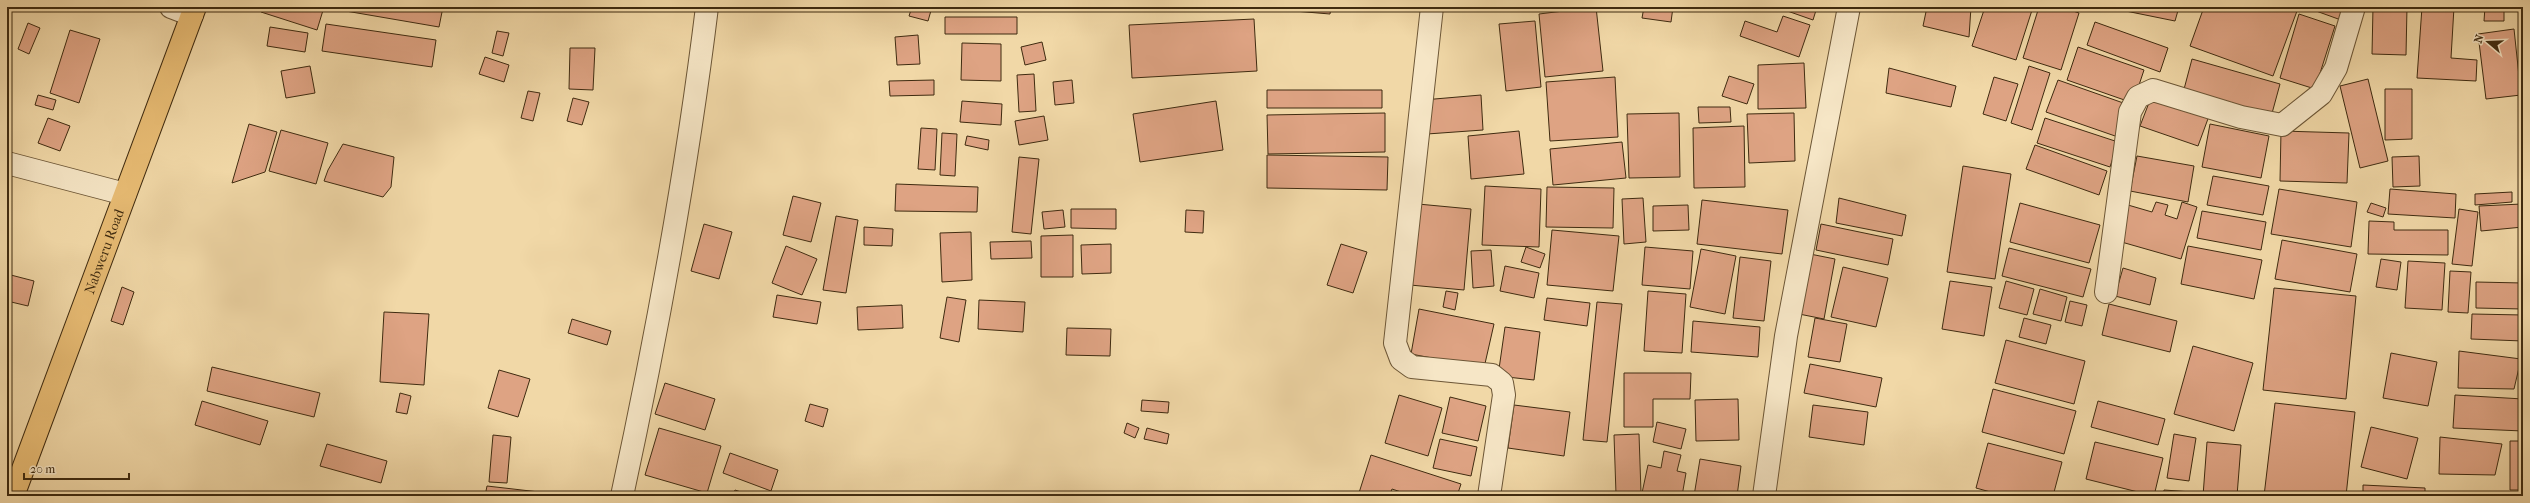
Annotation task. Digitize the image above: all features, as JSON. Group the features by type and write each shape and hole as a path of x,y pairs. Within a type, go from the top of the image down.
{"main road":[{"name":"Nabweru Road","path":"13,496 194,11"}],"street":[{"path":"171,7 194,11"},
{"path":"622,496 654,351 696,98 707,7"},
{"path":"1432,7 1395,343 1401,359 1412,367 1492,375 1502,383 1504,394 1489,496"},
{"path":"1764,496 1786,336 1849,7"},
{"path":"2106,292 2130,112 2138,96 2153,90 2242,117 2282,125 2321,94 2336,68 2354,7"},
{"path":"7,163 125,194"}],"building":[{"path":"262,7 324,7 317,30 261,12"},
{"path":"334,7 443,7 439,27 334,9"},
{"path":"562,7 595,7 594,10"},
{"path":"912,7 932,7 928,21 909,16"},
{"path":"1142,7 1242,7 1242,10 1142,11"},
{"path":"1294,7 1331,7 1330,14 1294,11"},
{"path":"1596,7 1603,71 1545,77 1539,14"},
{"path":"1644,7 1673,7 1671,22 1642,18"},
{"path":"1776,7 1817,7 1813,20"},
{"path":"1927,7 1971,7 1969,37 1923,26"},
{"path":"1985,7 2033,7 2016,60 1972,46"},
{"path":"2039,7 2061,7 2079,13 2061,70 2023,58"},
{"path":"2106,7 2179,7 2175,21"},
{"path":"2204,7 2285,7 2297,11 2273,76 2190,46"},
{"path":"2305,7 2346,7 2341,20"},
{"path":"2373,7 2407,7 2406,55 2372,54"},
{"path":"2422,7 2454,7 2451,58 2477,60 2476,81 2417,78"},
{"path":"2485,7 2504,7 2504,21 2484,21"},
{"path":"2299,14 2335,26 2315,89 2280,78"},
{"path":"1783,16 1810,25 1799,57 1740,36 1745,21 1777,32"},
{"path":"945,17 1017,17 1017,34 945,34"},
{"path":"1254,19 1257,71 1132,78 1129,25"},
{"path":"1535,21 1541,87 1506,91 1499,24"},
{"path":"2095,22 2168,48 2160,72 2087,45"},
{"path":"28,23 40,28 29,54 18,49"},
{"path":"326,24 436,40 432,67 322,51"},
{"path":"270,27 308,33 305,52 267,46"},
{"path":"2514,29 2521,95 2486,99 2478,34"},
{"path":"70,30 100,39 79,103 50,93"},
{"path":"497,31 509,33 503,56 492,53"},
{"path":"918,35 920,64 897,65 895,37"},
{"path":"1042,42 1046,60 1025,65 1021,47"},
{"path":"962,43 1001,44 1001,81 961,80"},
{"path":"2078,47 2144,70 2133,103 2067,80"},
{"path":"570,48 595,48 593,90 569,89"},
{"path":"485,57 509,65 504,82 479,74"},
{"path":"2192,59 2280,84 2271,117 2183,93"},
{"path":"1804,63 1806,108 1758,109 1758,65"},
{"path":"310,66 315,93 286,98 281,71"},
{"path":"2029,66 2050,73 2032,130 2011,123"},
{"path":"1889,68 1956,86 1951,107 1886,93"},
{"path":"1034,74 1036,111 1019,112 1017,75"},
{"path":"1729,76 1754,84 1747,104 1722,96"},
{"path":"1615,77 1618,137 1550,141 1546,82"},
{"path":"1994,77 2018,84 2006,121 1983,114"},
{"path":"2368,79 2388,161 2360,168 2340,86"},
{"path":"934,80 934,95 890,96 889,81"},
{"path":"1072,80 1074,103 1055,105 1053,82"},
{"path":"2058,80 2129,105 2118,137 2046,112"},
{"path":"2385,89 2412,89 2412,139 2385,140"},
{"path":"1267,90 1382,90 1382,108 1267,108"},
{"path":"528,91 540,93 533,121 521,118"},
{"path":"38,95 56,100 53,110 35,105"},
{"path":"1481,95 1483,130 1427,134 1423,100"},
{"path":"2152,95 2209,116 2198,146 2140,126"},
{"path":"573,98 589,102 582,125 567,121"},
{"path":"962,101 1002,104 1001,125 960,122"},
{"path":"1216,101 1223,150 1140,162 1133,114"},
{"path":"1698,107 1730,107 1731,122 1699,123"},
{"path":"1385,113 1385,152 1268,154 1267,115"},
{"path":"1679,113 1680,177 1629,178 1627,114"},
{"path":"1794,113 1795,161 1749,163 1747,114"},
{"path":"1044,116 1048,140 1019,145 1015,121"},
{"path":"48,118 70,126 60,151 38,143"},
{"path":"2045,118 2118,142 2110,167 2037,143"},
{"path":"249,124 277,132 265,172 232,183"},
{"path":"2210,124 2269,136 2261,178 2202,167"},
{"path":"1744,126 1745,187 1694,188 1693,128"},
{"path":"921,128 937,129 935,170 918,169"},
{"path":"281,130 328,143 316,184 269,171"},
{"path":"1519,131 1524,174 1471,179 1468,136"},
{"path":"2281,131 2349,133 2347,183 2280,181"},
{"path":"942,133 957,134 955,176 940,175"},
{"path":"967,136 989,140 988,150 965,145"},
{"path":"1622,142 1626,178 1553,185 1550,149"},
{"path":"343,144 394,157 391,187 383,197 324,181 328,170"},
{"path":"2035,145 2107,171 2099,195 2026,169"},
{"path":"1267,155 1388,157 1387,190 1267,188"},
{"path":"2137,156 2194,166 2188,202 2130,191"},
{"path":"2419,156 2420,186 2393,187 2392,157"},
{"path":"1019,157 1039,159 1031,234 1012,232"},
{"path":"1963,166 2011,174 1995,279 1947,272"},
{"path":"2213,176 2269,186 2263,215 2207,205"},
{"path":"896,184 978,187 977,212 895,211"},
{"path":"1485,186 1541,189 1539,247 1482,245"},
{"path":"1547,187 1614,188 1613,228 1546,227"},
{"path":"2279,189 2357,202 2351,247 2271,234"},
{"path":"2390,189 2456,194 2455,218 2388,214"},
{"path":"2512,192 2512,202 2475,205 2475,194"},
{"path":"793,196 821,203 811,242 783,235"},
{"path":"1643,198 1646,242 1624,244 1622,199"},
{"path":"1839,198 1906,215 1902,236 1836,223"},
{"path":"1702,200 1788,210 1782,254 1697,244"},
{"path":"2156,202 2168,205 2165,215 2177,219 2182,202 2197,207 2181,259 2118,241 2128,205 2152,212"},
{"path":"2020,203 2100,225 2089,263 2010,242"},
{"path":"2371,203 2386,208 2383,217 2367,212"},
{"path":"1418,204 1471,209 1464,290 1410,285"},
{"path":"2522,204 2523,227 2481,231 2479,206"},
{"path":"1688,205 1689,230 1653,231 1653,206"},
{"path":"1071,209 1116,209 1116,229 1071,228"},
{"path":"2459,209 2478,212 2472,266 2452,264"},
{"path":"1063,210 1065,227 1044,229 1042,212"},
{"path":"1186,210 1204,211 1203,233 1185,232"},
{"path":"2202,211 2266,222 2261,250 2197,238"},
{"path":"836,216 858,220 846,293 823,290"},
{"path":"2369,221 2394,222 2394,230 2448,230 2448,255 2368,254"},
{"path":"704,224 732,232 719,279 691,271"},
{"path":"1821,224 1893,239 1888,265 1816,250"},
{"path":"864,227 893,229 892,246 864,245"},
{"path":"1552,230 1619,236 1613,291 1547,285"},
{"path":"971,232 972,280 942,282 940,233"},
{"path":"1073,235 1073,277 1041,277 1041,236"},
{"path":"2282,240 2357,254 2350,292 2275,279"},
{"path":"1031,241 1032,258 991,259 990,242"},
{"path":"1111,244 1111,273 1082,274 1081,245"},
{"path":"1341,244 1367,252 1353,293 1327,285"},
{"path":"786,246 817,259 802,295 772,283"},
{"path":"2188,246 2262,260 2254,299 2181,284"},
{"path":"1526,247 1545,254 1540,268 1521,262"},
{"path":"1645,247 1693,251 1690,289 1642,285"},
{"path":"2009,248 2091,269 2083,297 2002,276"},
{"path":"1701,249 1736,256 1725,314 1690,307"},
{"path":"1491,250 1494,286 1473,288 1471,251"},
{"path":"1810,254 1835,259 1824,319 1799,314"},
{"path":"1740,257 1771,261 1764,321 1733,318"},
{"path":"2381,259 2401,262 2397,290 2376,287"},
{"path":"2408,261 2445,263 2442,310 2405,308"},
{"path":"1505,266 1539,273 1534,298 1500,291"},
{"path":"1843,267 1888,278 1876,327 1831,317"},
{"path":"2123,268 2156,278 2150,305 2115,296"},
{"path":"2450,271 2471,272 2468,313 2448,312"},
{"path":"7,274 34,281 28,306 7,301"},
{"path":"1950,281 1992,287 1984,336 1942,329"},
{"path":"2006,281 2034,289 2027,315 1999,308"},
{"path":"2476,282 2523,283 2523,309 2476,308"},
{"path":"122,287 134,292 123,325 111,321"},
{"path":"2274,288 2356,296 2346,399 2263,390"},
{"path":"2040,289 2067,297 2061,321 2033,314"},
{"path":"1446,291 1458,293 1455,310 1443,307"},
{"path":"1648,291 1686,294 1682,353 1644,351"},
{"path":"777,295 821,302 817,324 773,317"},
{"path":"947,297 966,300 959,342 940,338"},
{"path":"1547,298 1590,303 1587,326 1544,320"},
{"path":"979,300 1025,302 1023,332 978,329"},
{"path":"2070,301 2087,305 2082,326 2065,322"},
{"path":"1597,302 1622,304 1607,442 1583,440"},
{"path":"2109,304 2177,321 2170,352 2102,335"},
{"path":"902,305 903,328 858,330 857,307"},
{"path":"1419,309 1494,324 1484,368 1411,354"},
{"path":"384,312 429,314 424,385 380,382"},
{"path":"2472,314 2523,315 2523,341 2471,339"},
{"path":"1815,318 1847,324 1840,362 1808,357"},
{"path":"2024,318 2051,325 2046,344 2019,337"},
{"path":"572,319 611,331 607,345 568,333"},
{"path":"1693,321 1760,327 1758,357 1691,352"},
{"path":"1505,327 1540,332 1534,380 1498,376"},
{"path":"1067,328 1111,329 1110,356 1066,355"},
{"path":"2006,340 2085,361 2074,404 1995,383"},
{"path":"2193,346 2253,363 2234,431 2174,414"},
{"path":"2459,351 2521,359 2514,389 2458,388"},
{"path":"2391,353 2437,362 2428,406 2383,398"},
{"path":"1810,364 1882,378 1876,407 1804,393"},
{"path":"212,367 320,393 314,417 207,391"},
{"path":"499,370 530,379 518,417 488,408"},
{"path":"1624,373 1691,373 1690,399 1653,399 1653,427 1624,427"},
{"path":"665,383 715,399 705,430 655,414"},
{"path":"1993,389 2076,411 2064,454 1982,432"},
{"path":"400,393 411,396 407,414 396,412"},
{"path":"1399,395 1442,408 1428,456 1385,443"},
{"path":"2455,395 2523,399 2523,431 2453,428"},
{"path":"1450,397 1486,406 1478,441 1442,433"},
{"path":"1738,399 1739,440 1696,441 1695,400"},
{"path":"1142,400 1169,402 1168,413 1141,411"},
{"path":"202,401 268,421 260,445 195,425"},
{"path":"2098,401 2165,419 2158,445 2091,427"},
{"path":"2275,403 2355,412 2346,496 2264,496"},
{"path":"810,404 828,409 823,427 805,421"},
{"path":"1514,405 1570,412 1564,456 1508,448"},
{"path":"1813,405 1868,412 1864,445 1809,437"},
{"path":"1657,422 1686,429 1681,449 1653,442"},
{"path":"1127,423 1139,428 1135,438 1124,433"},
{"path":"2371,427 2418,438 2407,479 2361,467"},
{"path":"659,428 721,446 707,493 645,475"},
{"path":"1147,428 1169,434 1167,444 1144,439"},
{"path":"1639,434 1641,493 1616,494 1614,435"},
{"path":"2174,434 2196,438 2189,481 2167,478"},
{"path":"493,435 511,437 507,483 489,482"},
{"path":"2440,437 2502,444 2495,475 2439,474"},
{"path":"1440,439 1477,447 1471,476 1433,468"},
{"path":"2510,441 2523,441 2523,490 2510,490"},
{"path":"2095,442 2163,458 2154,496 2086,479"},
{"path":"2207,442 2241,445 2237,496 2203,496"},
{"path":"1988,443 2062,462 2053,496 2005,496 1976,488"},
{"path":"327,444 387,461 381,483 320,466"},
{"path":"1664,451 1681,455 1677,471 1686,473 1682,496 1642,493 1648,465 1661,468"},
{"path":"730,453 778,470 771,491 723,473"},
{"path":"1371,455 1461,484 1457,496 1413,496 1392,489 1389,496 1358,496"},
{"path":"1700,459 1741,466 1737,496 1694,496"},
{"path":"2363,485 2425,488 2425,496 2363,496"},
{"path":"487,486 539,492 539,496 485,496"},
{"path":"735,490 753,496 732,496"},
{"path":"2164,490 2192,492 2191,496 2163,496"}]}
